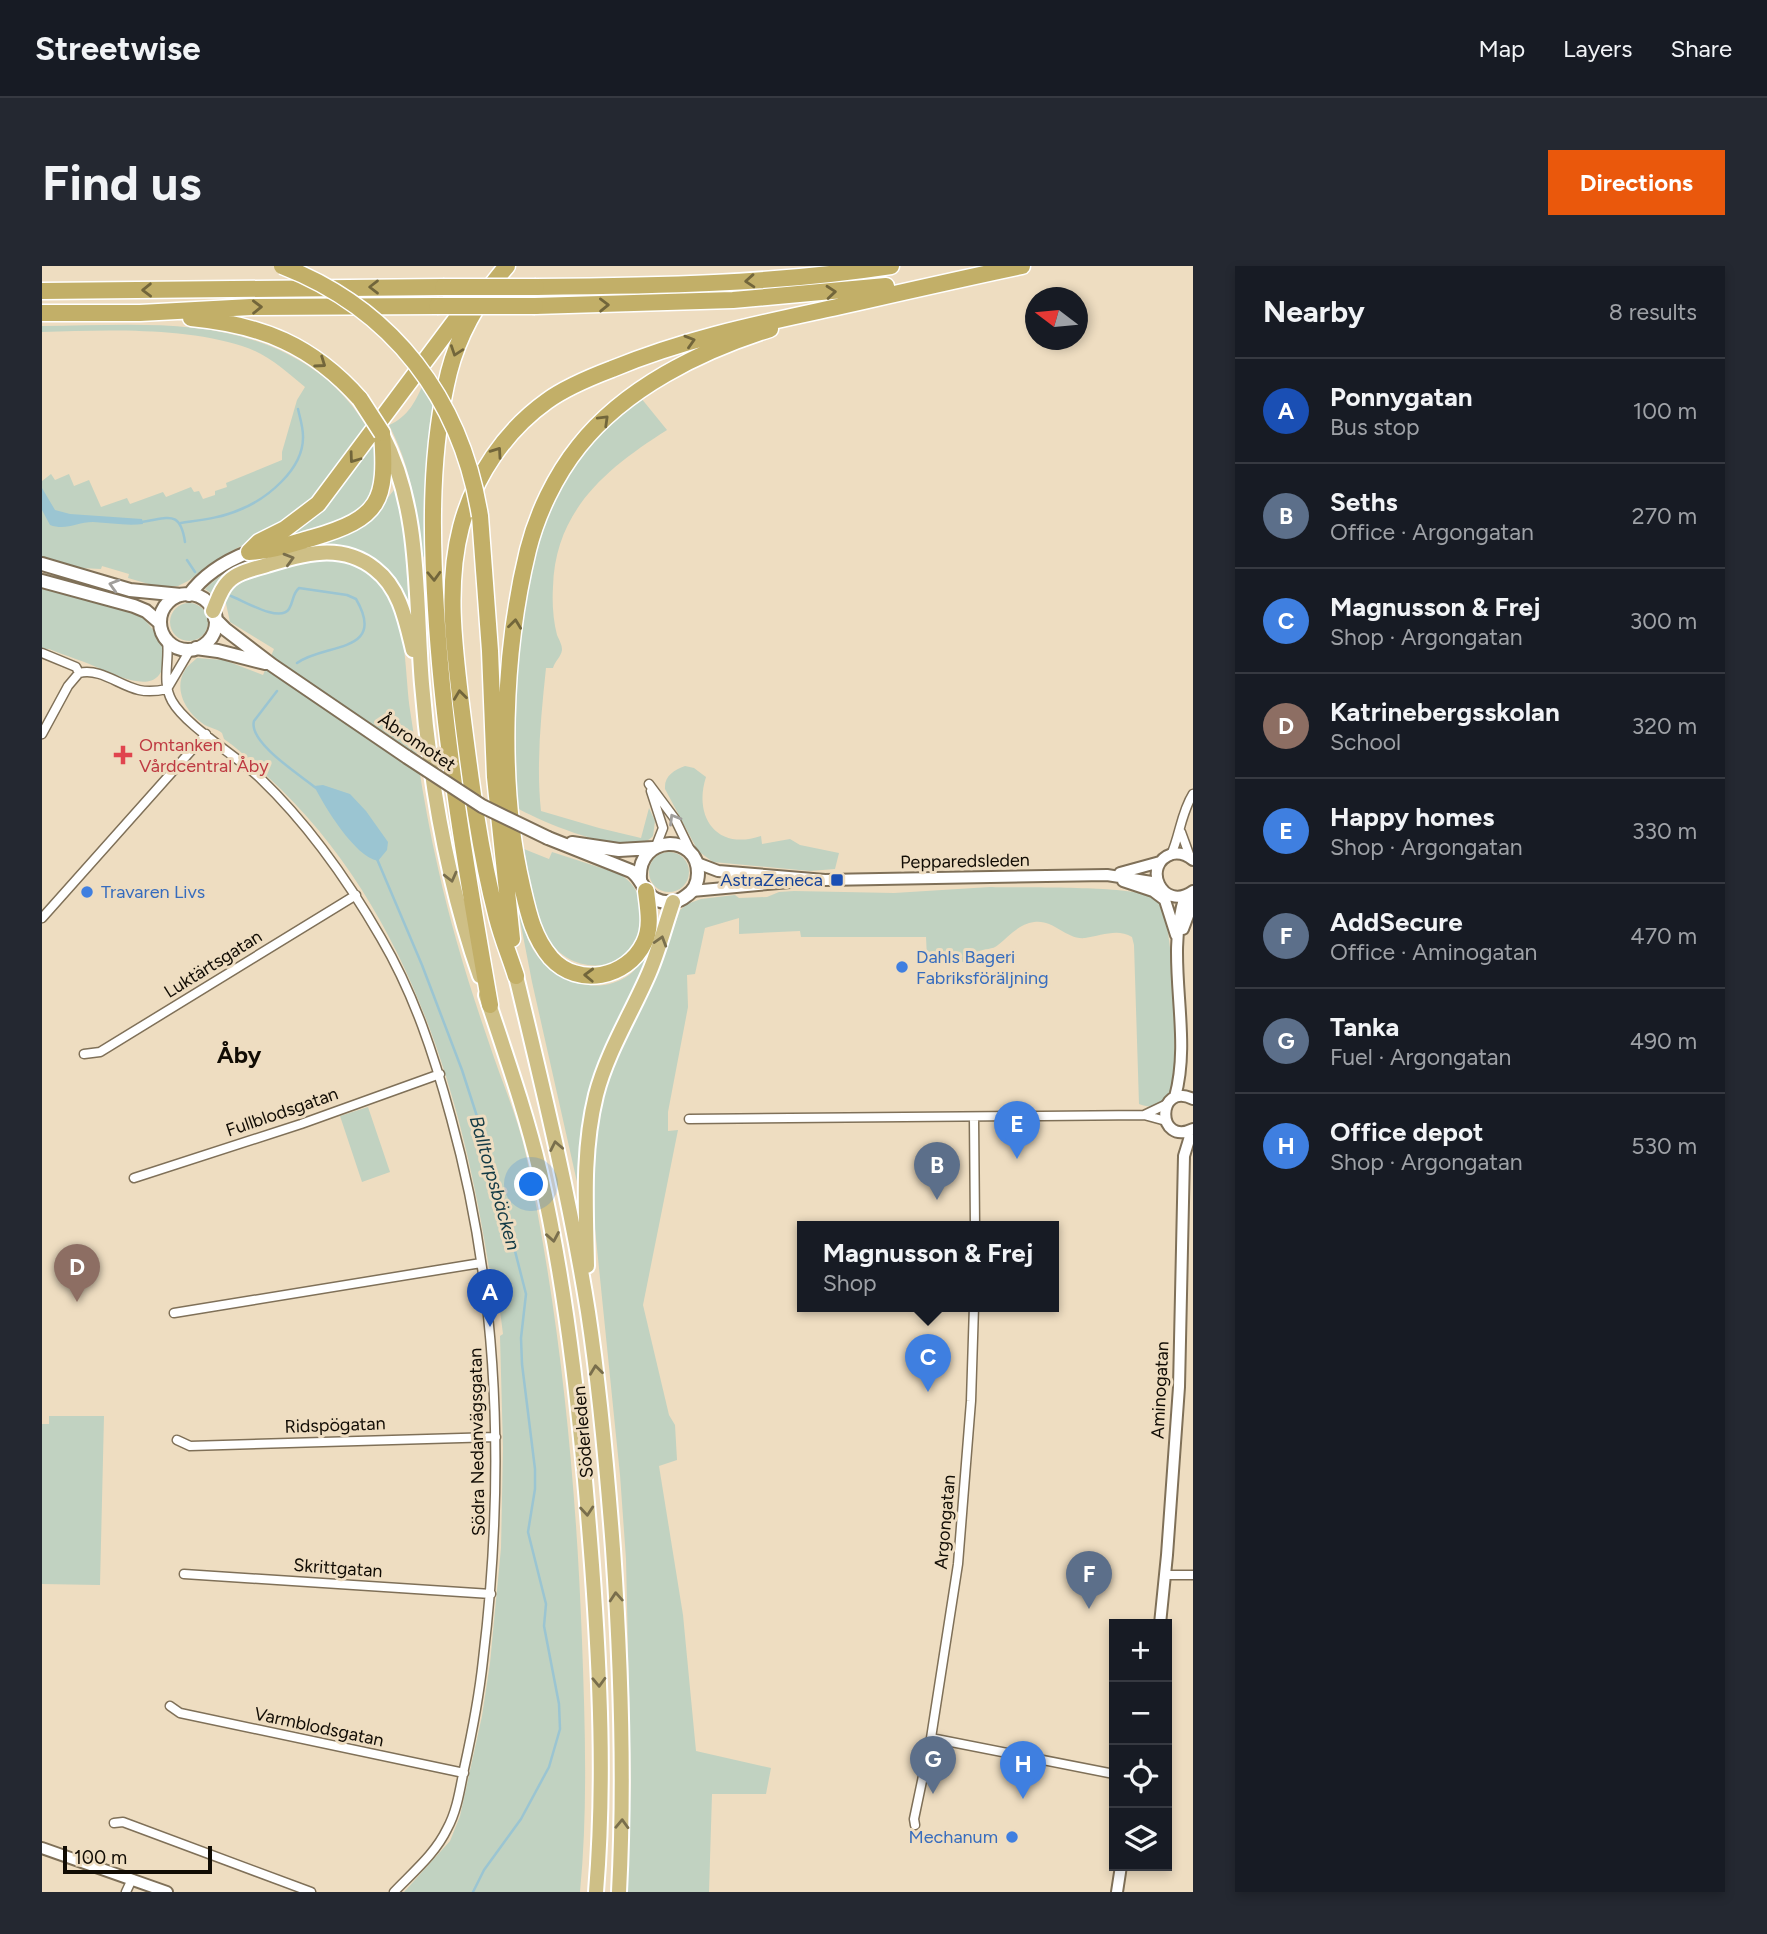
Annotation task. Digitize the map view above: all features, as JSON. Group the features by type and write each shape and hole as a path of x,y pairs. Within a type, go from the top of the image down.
{"highway":[{"path":"282,266 318,282 349,301 392,336 424,373 451,419 470,469 480,516 484,556 502,857 516,976"},
{"path":"489,1005 444,719 433,527 437,448 449,371 460,340 488,291 507,266"},
{"path":"42,291 536,288 733,282 891,266"},
{"path":"516,976 497,919 483,854 468,762 453,605 455,559 461,526 472,496 502,444 525,419 550,399 597,374 645,355 726,330 1022,266"},
{"path":"42,313 140,313 251,307 535,306 733,300 955,279"},
{"path":"250,552 259,542 285,529 318,504 460,314 472,301 488,291"},
{"path":"643,885 648,930 635,957 625,965 601,975 579,975 559,966 541,944 529,915 516,861 506,765 512,651 528,548 540,514 555,484 579,446 606,417 654,381 746,338 839,306"},
{"path":"140,313 226,323 276,336 326,365 360,399 382,433 402,484 411,531 422,685"},
{"path":"250,552 267,551 352,525 370,510 379,495 388,454"},
{"path":"214,615 226,583 248,571 318,552 348,555 363,560 376,570 396,595 422,685"},
{"name":"Söderleden","path":"422,685 430,768 445,853 469,944 539,1170 559,1273 576,1388 592,1563 599,1693 601,1798 596,1892"},
{"path":"494,736 506,765"},
{"path":"588,1310 585,1180 588,1139 596,1094 650,971 673,902"},
{"name":"Söderleden","path":"516,976 553,1129 588,1310 604,1444 618,1629 623,1762 619,1892"}],"main road":[{"path":"160,624 166,606 185,595 231,559 250,552"},
{"path":"42,564 130,590 185,595"},
{"path":"42,581 134,606 154,616 167,640"},
{"name":"Åbromotet","path":"185,595 204,599 225,629 272,665 482,806 548,838 597,859 622,866 655,899 673,902"},
{"path":"193,649 211,637 214,615"},
{"name":"Åbromotet","path":"167,640 177,648 218,651 272,665"},
{"name":"Åbromotet","path":"548,838 619,850 672,843 687,850 695,859"},
{"path":"643,885 642,862 654,847"},
{"path":"673,902 692,891 698,878 695,859"}],"street":[{"path":"167,640 167,689"},
{"path":"167,689 193,649"},
{"path":"42,653 76,667 79,673"},
{"path":"42,734 68,686 79,673 90,671 102,674 138,690 167,689"},
{"name":"Södra Nedanvägsgatan","path":"167,689 181,713 257,776 326,852 356,895 384,943 414,1004 440,1074 459,1147 481,1263 490,1327 496,1437 491,1594 480,1684 464,1773 450,1824 440,1842 394,1892"},
{"path":"42,918 206,734"},
{"path":"654,847 663,828 649,785 675,818 695,859"},
{"path":"1191,858 1184,854 1171,855 1181,829 1182,816 1193,794"},
{"path":"1181,829 1191,858"},
{"name":"Pepparedsleden","path":"692,891 825,880 951,880 1107,875 1141,869 1171,855"},
{"name":"Pepparedsleden","path":"695,859 718,871 825,880"},
{"path":"1160,862 1157,872 1159,885 1178,941 1182,1068 1193,1099"},
{"path":"1107,875 1153,891 1166,900"},
{"name":"Pepparedsleden","path":"1107,875 1159,885 1171,896 1190,896"},
{"name":"Luktärtsgatan","path":"84,1054 100,1052 356,895"},
{"path":"1178,941 1190,896"},
{"path":"1169,1125 1165,1110 1171,1101 1182,1068"},
{"name":"Fullblodsgatan","path":"134,1178 301,1124 440,1074"},
{"path":"1143,1115 1171,1101 1187,1096 1193,1099"},
{"path":"689,1119 1143,1115 1182,1132 1192,1130"},
{"path":"974,1118 975,1221"},
{"name":"Aminogatan","path":"1169,1125 1184,1156"},
{"name":"Aminogatan","path":"1161,1619 1179,1387 1184,1156 1192,1130"},
{"path":"174,1313 481,1263"},
{"name":"Argongatan","path":"915,1825 958,1564 971,1401 974,1312"},
{"name":"Ridspögatan","path":"177,1440 190,1446 496,1437"},
{"name":"Skrittgatan","path":"184,1574 491,1594"},
{"path":"1165,1575 1193,1575"},
{"name":"Varmblodsgatan","path":"170,1706 180,1713 464,1773"},
{"path":"931,1738 1109,1773"},
{"path":"114,1823 123,1822 311,1892"},
{"path":"42,1848 167,1892"},
{"path":"1117,1892 1120,1871"},
{"path":"126,1892 132,1879"}],"green space":[{"path":"42,326 187,327 257,341 290,355 321,375 348,401 369,432 312,502 178,586 159,587 128,578 129,574 102,566 101,569 80,568 42,557 42,481 51,474 55,480 69,474 74,486 89,480 101,507 127,498 130,504 163,492 166,497 191,487 194,492 199,491 203,499 215,495 215,491 227,487 226,483 282,460 297,400 305,387 259,353 219,340 143,331 42,332"},
{"path":"424,382 433,400 428,442 426,556 422,557 412,489 403,457 389,425 411,408"},
{"path":"641,398 667,430 605,476 588,494 563,535 556,560 553,587 553,611 562,650 553,668 546,668 539,758 541,811 641,838 649,808 655,821 653,836 642,843 626,844 586,837 517,808 517,686 525,599 533,557 545,519 561,484 587,448"},
{"path":"374,443 377,452 374,492 352,518 275,543 333,496"},
{"path":"394,490 404,532 409,606 402,588 382,565 367,555 350,549 261,562 215,596 205,589 243,563 337,537 362,527 378,512"},
{"path":"331,558 356,566 377,580 388,594 399,620 419,770 443,890 474,999 519,1127 538,1215 557,1336 576,1518 585,1735 580,1892 404,1892 450,1841 460,1816 482,1716 501,1548 503,1448 500,1336 503,1334 497,1287 505,1283 505,1275 489,1268 462,1134 443,1067 420,1003 391,941 357,882 316,827 268,777 224,739 222,733 204,725 191,713 183,700 180,685 186,668 197,658 224,660 263,675 274,649 230,622 225,599 232,589 257,575 288,565"},
{"path":"42,587 139,615 148,623 162,645 162,669 157,677 150,681 131,680 49,649 42,650"},
{"path":"189,603 203,608 208,622 203,636 189,641 175,636 170,622 175,608"},
{"path":"685,766 694,768 706,777 703,805 706,817 712,827 721,834 732,839 761,836 762,844 790,839 800,845 839,853 835,869 810,871 713,862 698,851 665,789 670,774"},
{"path":"524,849 549,859 552,852 620,874 629,881 637,893 641,909 641,930 634,947 622,958 606,964 589,965 572,960 556,949 544,932 537,912"},
{"path":"669,852 677,853 683,858 688,864 688,880 683,886 677,891 669,892 661,891 655,886 650,880 649,872 650,864 655,858 661,853"},
{"path":"990,887 1103,889 1155,898 1162,909 1167,928 1173,982 1175,1077 1163,1101 1153,1106 1139,1104 1134,945 1132,937 1126,934 1078,938 1048,924 1034,922 1019,928 996,947 980,951 968,960 960,962 960,958 927,958 926,937 801,937 800,931 739,934 739,918 705,928 695,974 687,975 688,1007 668,1112 668,1131 678,1130 643,1305 669,1415 675,1425 677,1460 659,1466 683,1615 696,1751 771,1768 766,1794 712,1794 709,1892 626,1892 631,1783 626,1559 593,1209 593,1154 599,1108 616,1057 663,958 680,910 687,904 701,899 735,895 739,898 767,897 779,892 794,891 894,893"},
{"path":"518,910 531,946 539,958 549,968 574,982 602,985 616,982 632,973 650,950 611,1034 591,1088 583,1124 579,1182 532,982"},
{"path":"368,1107 390,1172 362,1182 340,1116"},
{"path":"49,1416 104,1416 100,1585 42,1584 42,1424 49,1424"}],"water":[{"path":"42,488 55,510 70,514 142,519 143,524 87,522 66,527 50,525 42,510"},
{"path":"323,785 350,794 366,811 388,842 387,850 378,861 359,850 341,830 314,786"}],"waterway":[{"path":"181,523 218,517 239,510 261,498 282,481 291,471 302,448 303,433 298,409"},
{"name":"Balltorpsbäcken","path":"140,522 165,518 176,520 183,531 185,542"},
{"name":"Balltorpsbäcken","path":"187,560 195,572"},
{"name":"Balltorpsbäcken","path":"231,596 261,610 278,614 289,609 299,588 347,595 356,599 364,617 364,629 358,638 297,663"},
{"name":"Balltorpsbäcken","path":"277,691 254,721 254,729 267,748 316,788"},
{"name":"Balltorpsbäcken","path":"377,859 422,965 462,1070 494,1169 526,1294 521,1338 522,1364 535,1469 535,1489 528,1532 546,1604 544,1626 559,1704 560,1729 549,1767 521,1819 484,1870 473,1892"}],"place":[{"name":"Omtanken Vårdcentral Åby","path":"123,755"},
{"name":"AstraZeneca","path":"837,880"},
{"name":"Travaren Livs","path":"87,892"},
{"name":"Dahls Bageri Fabriksföräljning","path":"902,967"},
{"name":"Happy homes","path":"1017,1159"},
{"name":"Seths","path":"937,1200"},
{"name":"Katrinebergsskolan","path":"77,1302"},
{"name":"Ponnygatan","path":"490,1327"},
{"name":"Magnusson & Frej","path":"928,1392"},
{"name":"AddSecure","path":"1089,1609"},
{"name":"Tanka","path":"933,1794"},
{"name":"Office depot","path":"1023,1799"},
{"name":"Mechanum","path":"1012,1837"}],"district":[{"name":"Åby","path":"239,1054"}]}
